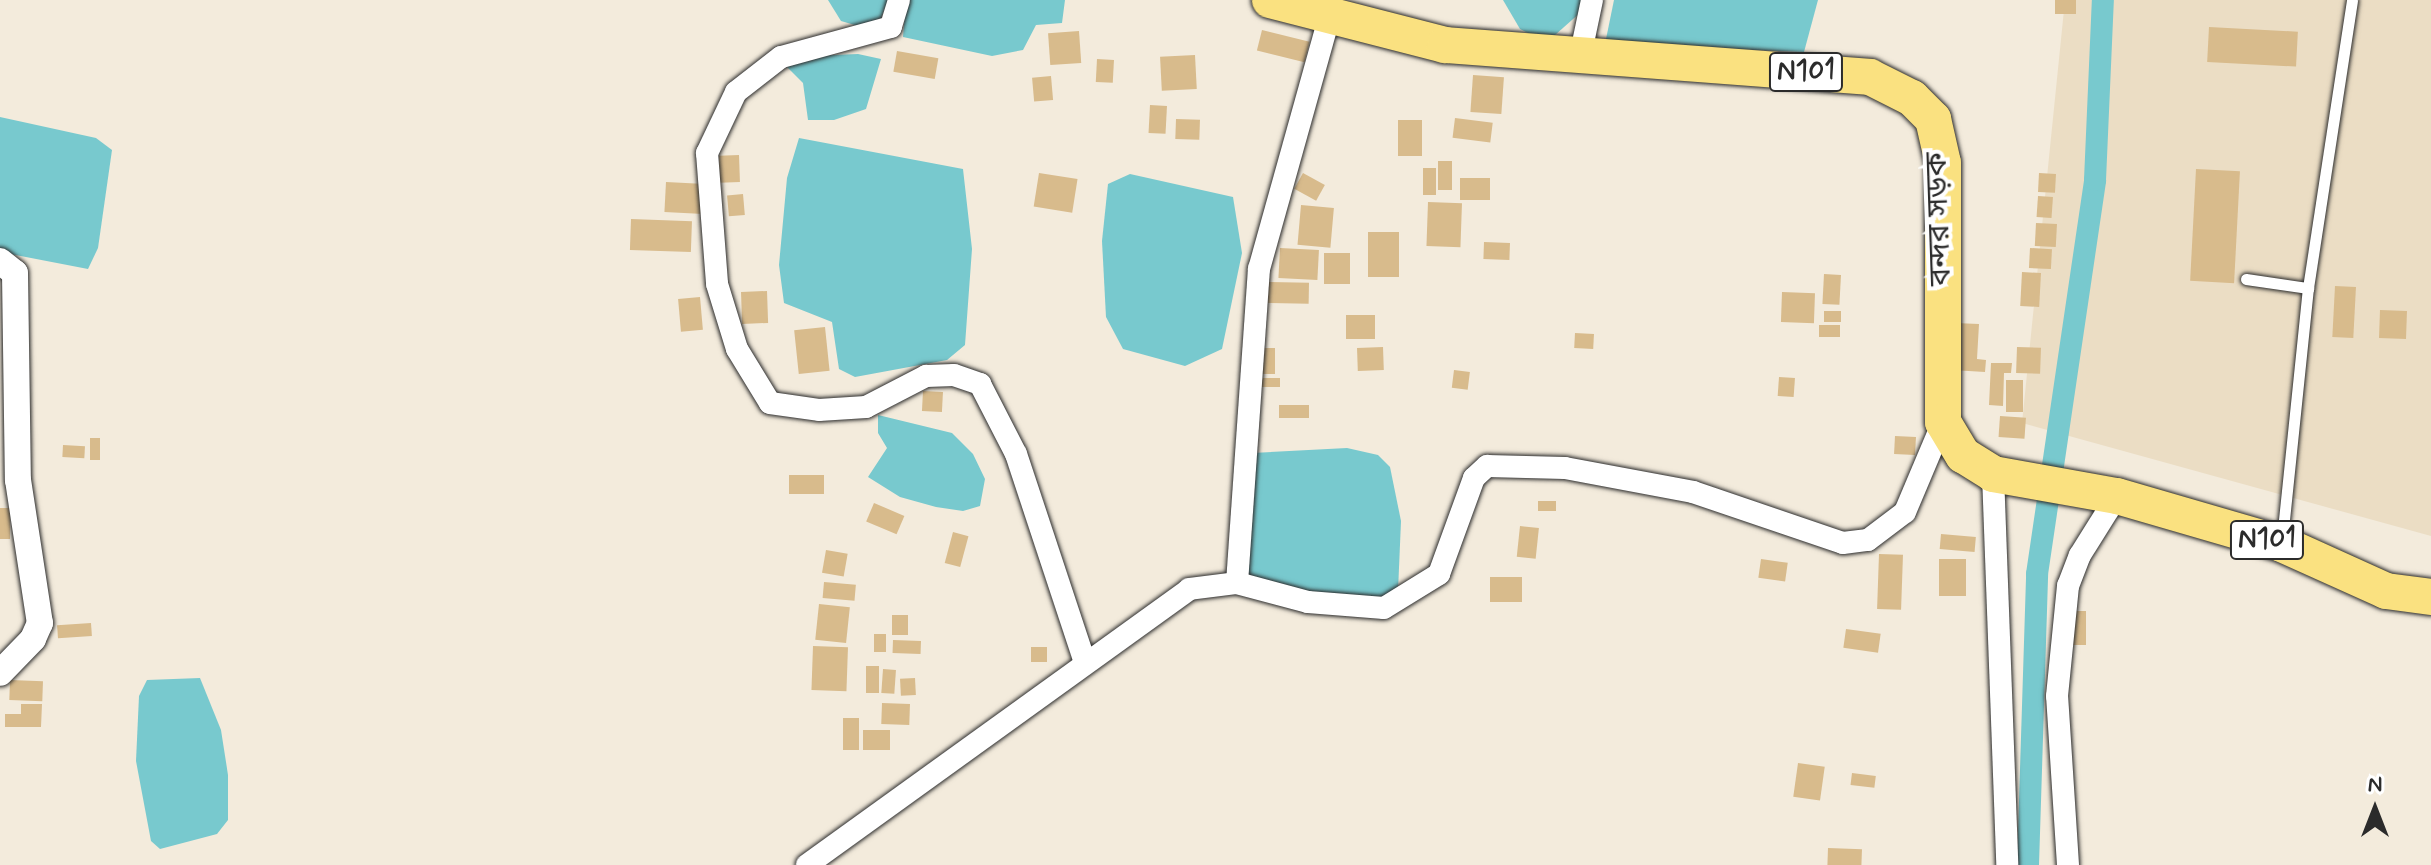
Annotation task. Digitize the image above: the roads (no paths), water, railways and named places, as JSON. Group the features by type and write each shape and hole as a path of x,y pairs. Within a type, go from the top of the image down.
{"highway":[{"name":"বন্দর সড়ক","path":"1270,0 1445,45 1870,77 1912,98 1933,119 1943,163 1943,422"},
{"name":"N101","path":"1943,422 1963,455 2004,476 2107,495 2282,544 2386,591 2431,597"}],"street":[{"path":"899,0 891,27 781,57 736,92 707,153 717,284 737,349 770,403 819,410 866,407 926,376 954,375 980,384 1016,454 1085,663"},
{"path":"1580,57 1592,0"},
{"path":"1237,583 1259,269 1330,15"},
{"path":"0,261 15,273 18,480 40,623 0,673"},
{"path":"807,865 1189,589 1237,583 1308,602 1384,608 1439,574 1474,478 1487,466 1565,468 1693,492 1843,543 1868,540 1905,512 1943,422"},
{"path":"2004,476 2007,865"},
{"path":"2068,865 2057,696 2068,586 2107,495"}],"lane":[{"path":"2282,544 2308,288 2352,0"},
{"path":"2246,279 2308,288"}],"water":[{"path":"828,0 888,0 881,18 865,28 841,21"},
{"path":"906,0 1065,0 1062,23 1036,25 1023,50 992,56 903,37"},
{"path":"1503,0 1584,0 1581,12 1555,35 1532,35 1520,29"},
{"path":"1614,0 1818,0 1804,52 1605,44"},
{"path":"858,54 881,59 866,109 834,120 808,120 803,83 786,66 810,56"},
{"path":"0,117 96,138 112,150 98,248 88,269 0,252"},
{"path":"799,138 963,169 972,249 965,345 947,360 855,377 839,369 832,322 784,303 779,265 787,178"},
{"path":"1130,174 1233,197 1242,253 1222,349 1185,366 1123,349 1106,317 1102,241 1108,184"},
{"path":"878,415 952,433 973,454 985,479 980,506 963,511 936,507 900,497 868,477 887,448 878,433"},
{"path":"1347,448 1378,455 1390,467 1401,521 1398,591 1392,598 1337,603 1247,575 1252,453"},
{"path":"200,678 221,730 228,775 228,820 217,834 160,849 151,841 136,761 139,696 147,680"}],"waterway":[{"path":"2028,865 2037,574 2095,180 2103,0"}]}
